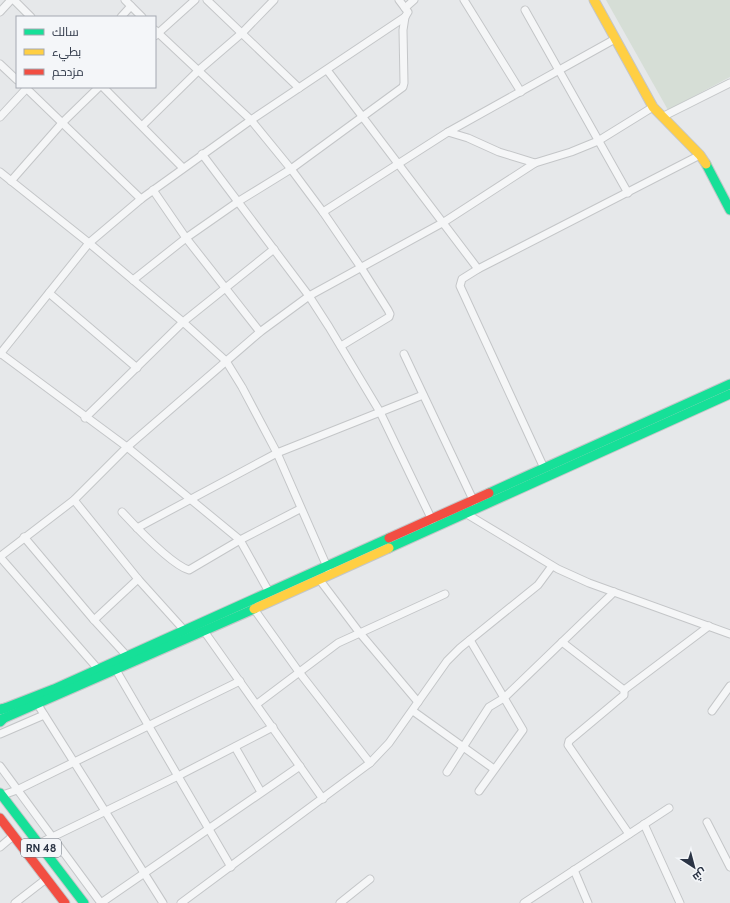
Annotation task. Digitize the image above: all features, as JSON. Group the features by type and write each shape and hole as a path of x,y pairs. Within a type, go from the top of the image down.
{"main road":[{"path":"594,0 653,107 700,155 712,172 730,210"},
{"path":"434,523 465,513 475,504 544,468 730,384"},
{"path":"2,715 98,669 270,592 328,570 475,504 730,394"},
{"path":"2,715 38,705 254,609 319,579 328,570"},
{"name":"RN 48","path":"1,795 84,903"},
{"name":"RN 48","path":"0,818 65,903"}],"street":[{"path":"0,12 13,0 30,16"},
{"path":"125,0 141,16"},
{"path":"195,0 156,33 199,70 251,120 291,169 323,212 362,269 390,314 385,320 341,346"},
{"path":"207,0 299,88"},
{"path":"143,125 199,70 242,33 274,0"},
{"path":"133,280 186,238 239,201 291,169 404,85 403,30 405,17 408,13 399,0"},
{"path":"405,8 414,0"},
{"path":"464,0 521,92"},
{"path":"122,16 131,6"},
{"path":"524,10 557,71 628,193"},
{"path":"270,592 240,540 127,448 0,353 89,243 141,199 251,120 328,70 405,17"},
{"path":"323,212 448,132 615,39"},
{"path":"0,64 16,79"},
{"path":"328,70 478,269"},
{"path":"662,117 730,83"},
{"path":"0,117 25,88 141,199"},
{"path":"11,181 62,123 98,88"},
{"path":"104,88 143,125 183,168"},
{"path":"98,669 0,557 74,500 127,448 260,332 310,296 362,269 444,222 535,162 571,152 598,141 653,107"},
{"path":"448,132 468,138 499,152 535,162"},
{"path":"202,154 310,296 380,412 434,523"},
{"path":"544,468 460,286 462,279 478,269 700,155"},
{"path":"0,172 89,243 183,322 226,361 242,387 277,453 300,509 328,570"},
{"path":"153,190 186,238 260,332"},
{"path":"85,418 183,322 274,249"},
{"path":"49,292 137,368"},
{"path":"404,354 475,504"},
{"path":"137,528 277,453 423,394"},
{"path":"74,500 138,579 184,630"},
{"path":"122,512 137,528 181,567 189,570 240,540 300,509"},
{"path":"465,513 552,566 614,592 730,634"},
{"path":"24,537 94,620 127,656"},
{"path":"181,903 370,763 389,743 447,661 470,640 538,585 552,566"},
{"path":"94,620 138,579"},
{"path":"319,579 359,632 418,702"},
{"path":"447,772 489,707 504,698 614,592"},
{"path":"257,704 338,643 359,632 378,626 445,594"},
{"path":"254,609 299,672 370,763"},
{"path":"629,834 568,745 569,741 624,695 624,690 709,626"},
{"path":"204,631 323,799"},
{"path":"470,640 523,730 479,791"},
{"path":"562,642 624,690"},
{"path":"116,670 231,867"},
{"path":"1,795 17,790 240,681"},
{"path":"712,711 730,686"},
{"path":"38,705 163,903"},
{"path":"413,711 462,748 494,769"},
{"path":"0,734 44,715"},
{"path":"38,844 178,776 273,727"},
{"path":"235,747 261,792"},
{"path":"0,766 101,903 300,766"},
{"path":"524,903 669,808"},
{"path":"707,822 730,867"},
{"path":"644,824 680,903"},
{"path":"0,847 13,836"},
{"path":"574,870 588,903"},
{"path":"15,903 46,879"},
{"path":"340,903 370,879"}],"shaded area":[{"path":"606,0 730,0 730,77 668,110"}],"traffic: fast":[{"path":"706,164 730,210"},
{"path":"489,493 730,384"},
{"path":"389,548 730,394"},
{"path":"0,710 54,689 389,538"},
{"path":"0,720 254,609"},
{"path":"0,709 6,708"},
{"path":"0,722 3,719"},
{"path":"0,793 84,903"}],"traffic: slow":[{"path":"594,0 653,107 700,155 706,164"},
{"path":"254,609 389,548"}],"traffic: jam":[{"path":"389,538 489,493"},
{"path":"0,818 65,903"}]}
